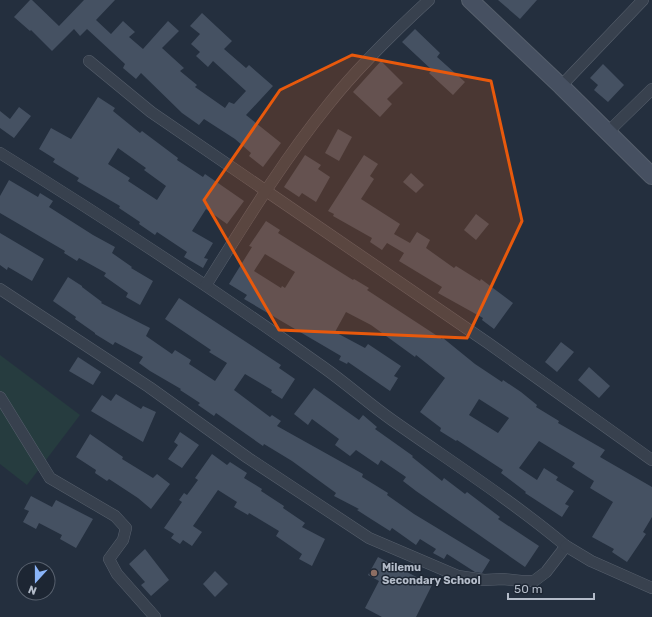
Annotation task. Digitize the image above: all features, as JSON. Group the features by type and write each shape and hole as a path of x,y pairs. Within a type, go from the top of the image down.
{"street":[{"path":"206,285 265,190 329,104 370,56 429,0"},
{"path":"561,86 643,0"},
{"path":"477,2 607,133 652,176"},
{"path":"88,61 151,112 230,168 265,190 394,280 488,343 652,460"},
{"path":"607,133 652,89"},
{"path":"0,153 105,218 206,285 325,368 390,419 519,510 566,546 591,561 652,588"},
{"path":"0,289 142,382 248,458 369,538 458,576 484,580 504,579 534,581 546,572 566,546"},
{"path":"0,397 50,478 115,516 126,528 123,540 109,559 117,574 155,617"}],"highlighted area":[{"path":"352,55 491,81 522,221 467,338 279,330 204,200 280,90"}],"green space":[{"path":"0,355 80,415 27,485 0,464"}],"building":[{"path":"30,0 32,0 59,26 84,0 115,0 96,20 111,34 123,21 135,32 129,37 143,49 168,21 179,31 162,48 184,68 180,71 197,85 195,87 225,108 229,102 234,104 246,91 213,61 208,67 196,56 200,52 191,44 200,34 190,26 202,13 232,41 224,49 246,68 249,65 273,86 246,115 281,143 263,167 249,156 251,153 235,139 204,119 199,125 182,113 141,73 136,79 123,68 125,64 87,29 80,36 74,29 52,51 31,30 30,31 14,17"},
{"path":"498,0 537,0 520,19"},
{"path":"415,29 440,53 437,57 465,82 453,95 429,73 432,70 402,42"},
{"path":"381,61 403,83 387,99 392,104 380,117 353,92"},
{"path":"603,64 624,85 608,102 594,90 598,85 590,78"},
{"path":"98,97 115,108 113,111 140,133 142,131 178,158 177,160 203,177 205,174 244,201 227,224 206,209 192,231 213,243 204,258 208,259 203,268 184,257 187,252 157,232 155,235 139,224 140,222 119,208 120,206 77,181 79,178 53,162 55,159 39,149 51,128 71,139","holes":["118,148 146,168 144,170 166,186 157,200 128,181 130,178 108,164"]},
{"path":"19,107 31,116 14,138 0,128 0,111 10,119"},
{"path":"338,129 352,137 339,161 325,153"},
{"path":"305,155 321,165 318,169 330,177 316,202 302,193 299,197 284,187"},
{"path":"364,155 378,164 370,176 374,179 361,199 400,224 394,234 410,243 417,232 430,240 426,248 454,268 456,266 480,281 481,279 513,303 494,329 482,320 483,318 438,293 442,287 399,261 404,253 387,243 382,250 370,242 372,238 333,216 334,214 328,211"},
{"path":"411,173 424,185 416,193 403,182"},
{"path":"9,180 38,197 40,193 53,201 49,207 115,247 112,253 132,267 131,268 153,281 140,305 126,297 128,293 104,276 106,273 79,258 77,261 64,253 65,251 0,213 0,196"},
{"path":"476,214 489,224 476,240 464,230"},
{"path":"266,221 280,230 278,233 353,280 354,279 369,288 367,290 442,339 443,338 475,364 502,382 503,380 521,392 537,405 536,407 559,421 558,423 605,450 600,457 652,487 652,517 643,532 646,534 627,562 612,552 614,549 592,537 613,502 590,488 594,481 572,467 575,463 539,441 519,468 537,480 544,468 558,477 556,480 574,491 565,504 569,506 562,517 525,493 526,492 501,473 503,470 457,440 456,441 440,431 441,428 420,412 445,378 416,355 415,357 371,325 346,312 335,332 365,348 368,344 401,366 394,376 398,378 390,391 348,362 347,364 339,360 341,356 244,299 247,295 229,284 252,247 249,246","holes":["265,254 295,272 285,288 282,286 281,288 254,271","479,399 509,418 498,433 469,415"]},
{"path":"0,233 44,259 32,281 8,267 7,270 0,265"},
{"path":"68,277 82,286 102,302 101,303 150,328 146,336 172,354 175,350 191,360 189,364 215,381 227,363 209,352 211,350 165,319 179,298 281,365 279,368 295,379 282,399 271,392 272,390 245,374 234,390 270,417 272,415 281,421 277,426 363,474 362,477 388,493 387,495 414,514 490,560 482,573 475,572 447,554 444,559 433,553 436,549 420,539 416,545 392,528 390,531 357,510 359,509 334,496 336,493 292,461 264,444 263,446 216,413 214,416 198,405 200,403 180,390 181,389 139,363 143,357 115,342 113,345 95,334 75,319 76,317 53,301"},
{"path":"561,342 574,352 557,372 545,362"},
{"path":"78,357 101,372 93,385 69,371"},
{"path":"589,367 610,386 599,398 578,380"},
{"path":"314,388 359,420 363,415 377,427 375,429 413,456 412,457 442,481 444,478 465,494 467,492 500,517 498,519 539,546 525,567 416,491 403,481 406,477 381,460 378,465 356,450 350,456 335,445 339,439 312,419 308,425 294,414"},
{"path":"116,394 141,409 143,406 156,412 143,442 91,411 102,395 111,401"},
{"path":"180,432 199,445 182,468 168,459 178,445 174,442"},
{"path":"90,434 123,457 122,459 153,478 157,474 170,484 151,509 138,498 109,479 107,481 95,473 96,470 76,457"},
{"path":"212,454 227,465 230,462 247,473 244,478 262,489 261,491 284,506 283,508 305,523 302,527 325,539 312,566 299,559 302,554 276,536 279,531 249,513 248,515 234,507 237,502 218,490 193,526 202,532 192,546 183,540 180,544 171,538 174,534 164,528 182,502 179,500 184,493 187,495 198,480 195,478"},
{"path":"31,496 52,507 56,500 93,519 76,548 60,539 62,535 39,523 36,529 23,522 29,511 24,509"},
{"path":"145,549 169,580 151,596 141,585 145,582 129,564"},
{"path":"378,557 432,585 416,617 382,617 365,608 379,581 368,575"},
{"path":"215,571 228,584 215,597 203,584"}],"place":[{"name":"Milemu Secondary School","path":"374,573"}]}
